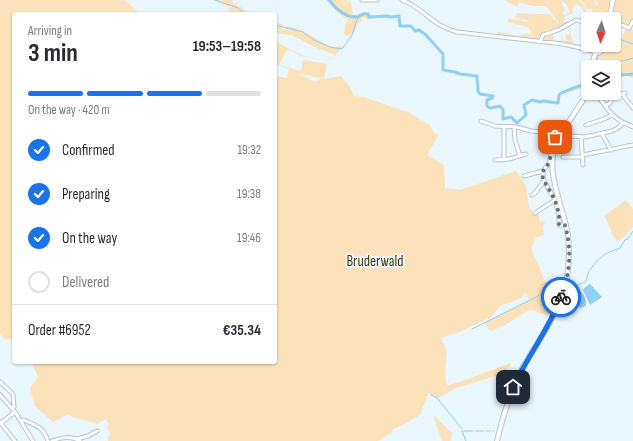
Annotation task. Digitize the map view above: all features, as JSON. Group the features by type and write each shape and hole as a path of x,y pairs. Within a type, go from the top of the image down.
{"main road":[{"path":"610,12 613,0"},
{"path":"593,60 595,52"},
{"path":"497,441 513,387 553,316 564,290 570,252 563,215 554,188 552,176 553,155 559,134 584,100"}],"street":[{"path":"365,0 377,0"},
{"path":"402,0 415,6 435,23 451,30 464,33 563,44 581,48"},
{"path":"540,42 542,35 558,30 576,20 581,21"},
{"path":"621,25 629,28 633,21"},
{"path":"595,52 602,52"},
{"path":"605,106 610,103 614,96 624,93 633,108"},
{"path":"601,100 612,115 623,123 633,126"},
{"path":"586,125 612,115"},
{"path":"480,121 504,127 514,127 538,132 553,130 559,134 581,137 602,134 618,128 623,123"},
{"path":"504,127 504,160"},
{"path":"514,127 515,140 520,156"},
{"path":"559,134 555,137 549,163 543,171 543,177 555,200 559,214 559,225 565,225"},
{"path":"602,134 611,150"},
{"path":"581,137 583,165"},
{"path":"563,157 583,156 633,145"},
{"path":"496,160 504,160 526,154"},
{"path":"524,176 543,171"},
{"path":"532,195 536,193 544,181"},
{"path":"535,213 555,200"},
{"path":"0,382 13,395 14,407 12,408"},
{"path":"0,395 15,412 33,441"},
{"path":"15,412 0,422 15,441"},
{"path":"21,422 24,420 39,427 45,433 48,441"},
{"path":"52,441 59,438 78,440 97,431"}],"green space":[{"path":"0,0 125,0 138,12 12,12 12,340 4,339 0,334"},
{"path":"213,0 220,0 222,2 223,0 233,0 232,3 234,4 230,6 227,12 228,7"},
{"path":"326,0 349,0 344,4 351,0 353,15 360,14 365,11 371,16 385,14 367,20 365,17 362,18 361,22 357,24 355,32 347,36 344,34 345,26 348,20 339,14"},
{"path":"505,0 560,0 565,10 563,13 564,15 570,12 567,5 561,0 579,0 585,6 587,12 584,12 581,7 576,4 572,9 573,13 564,17 565,22 569,23 538,37 539,40 498,35 498,32 519,36 531,34 528,27 507,22 509,18 528,22 527,20 515,18 517,13 549,14 557,21 557,24 559,23 546,6 533,6 519,2 517,7"},
{"path":"580,0 595,0 595,4 598,6 596,0 633,0 633,20 627,24 621,24 621,12 611,12 608,10 607,12 593,12 592,9 586,9 586,5"},
{"path":"239,1 236,5 250,12 228,12 231,7"},
{"path":"575,21 581,21 569,26 573,43 581,45 581,47 541,40 544,35 563,29 560,34 559,32 553,34 554,41 561,41 561,35 563,41 567,41 565,34 570,34 568,26"},
{"path":"277,23 284,25 282,29 285,29 286,26 304,31 330,46 343,46 335,55 291,35 277,33"},
{"path":"622,26 633,30 633,78 627,76 621,77 621,60 597,60 602,52 621,52 621,39 624,40 622,38 626,28"},
{"name":"Bruderwald","path":"277,42 310,58 301,56 285,47 292,52 288,50 286,51 279,65 301,71 303,60 327,64 324,79 341,76 350,87 354,96 364,97 410,113 430,126 434,133 438,136 427,155 444,165 445,188 460,190 516,171 526,186 529,207 533,213 538,211 540,222 545,221 543,227 544,235 536,238 531,248 544,279 542,281 556,282 558,289 547,291 529,300 526,293 521,298 500,306 490,318 459,332 441,338 447,351 445,373 447,386 510,363 511,365 502,374 456,388 438,398 428,393 420,415 393,429 391,433 378,441 108,441 108,437 111,435 109,430 106,428 109,424 106,419 97,424 67,415 53,422 35,406 30,388 38,377 32,364 277,364 277,76 287,78 289,69 277,65","holes":["300,75 324,79 314,81"]},
{"path":"581,85 581,88 571,92 571,87"},
{"path":"626,200 633,209 633,227 618,242 613,236 604,216"},
{"path":"546,292 559,292 550,314 543,314 529,310 505,325 491,331 485,323"},
{"path":"433,415 452,433 451,441 442,441"}],"water":[{"path":"590,284 602,297 590,305 583,290"},
{"path":"580,291 585,297 586,306 580,308 578,303 567,298 568,296"}],"waterway":[{"path":"215,0 238,8 243,12"},
{"path":"329,0 338,10 349,16 358,17 361,14 368,14 369,17 399,16 400,26 411,26 415,31 419,30 425,34 443,54 443,70 477,76 478,91 480,94 493,96 487,100 487,106 490,108 500,106 503,110 503,119 511,117 517,123 526,115 524,105 532,100 558,103 559,95 561,93 581,86"},
{"path":"277,26 303,32 314,40 330,47 342,49 352,35 358,17"},
{"path":"621,40 633,44"},
{"path":"597,60 599,54 604,52"},
{"path":"621,61 633,58"},
{"path":"621,75 633,74"},
{"path":"566,288 586,281 589,271 597,261 605,254 620,248 633,231"},
{"path":"472,329 548,291 562,289"},
{"path":"431,395 437,398 462,429"},
{"path":"466,441 462,431 473,431"},
{"path":"475,431 484,431"},
{"path":"486,431 491,431"}],"way so far":[{"path":"555,137 549,163 542,175 555,200 559,214 559,225 565,225 568,235 570,252 569,261 566,284 561,297"}],"route":[{"path":"513,387 553,316 561,297"}]}
